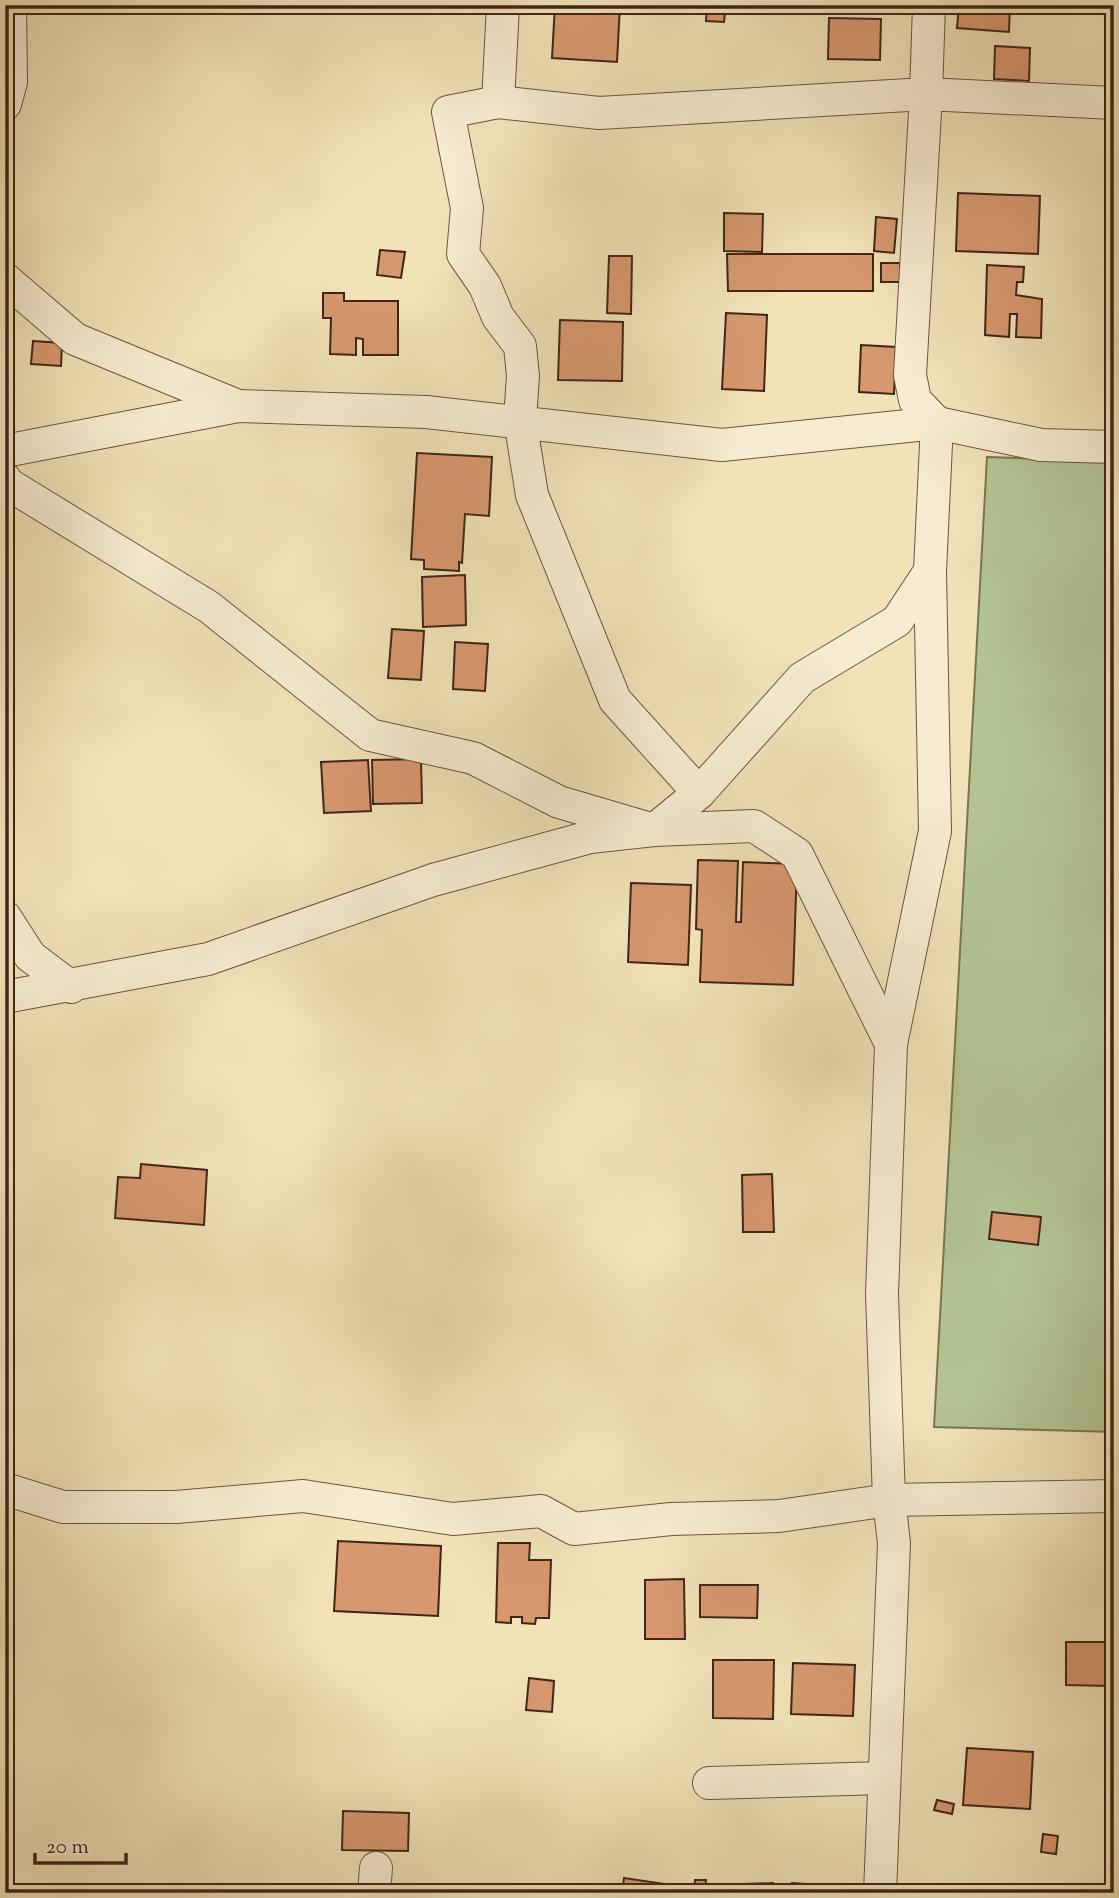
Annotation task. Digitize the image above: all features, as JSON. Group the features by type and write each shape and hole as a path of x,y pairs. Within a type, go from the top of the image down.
{"street":[{"path":"5,103 11,82 10,5"},
{"path":"498,102 503,5"},
{"path":"880,1893 894,1542 889,1500 882,1294 891,1044 935,831 930,571 937,423 915,400 910,375 929,5"},
{"path":"699,793 615,700 532,495 520,420 523,376 520,346 498,317 485,286 464,254 467,208 447,112 498,102 599,113 926,94 1114,103"},
{"path":"5,279 75,339 237,406"},
{"path":"5,451 237,406 426,412 520,420 722,444 937,423 1041,445 1114,447"},
{"path":"5,479 8,484 209,607 370,735 474,758 559,802 654,830"},
{"path":"654,830 699,793 802,678 897,621 930,571"},
{"path":"5,997 71,987 208,959 433,880 577,840 654,830 754,826 797,854 891,1044"},
{"path":"5,917 30,956 71,987"},
{"path":"5,1489 63,1507 176,1507 303,1496 453,1519 541,1511 575,1529 671,1519 779,1516 889,1500 1114,1496"},
{"path":"709,1783 884,1778"}],"green space":[{"path":"987,457 1114,461 1114,1432 934,1427"}],"building":[{"path":"555,5 620,5 617,62 552,58"},
{"path":"707,5 726,5 724,22 706,21"},
{"path":"750,5 813,5 813,8"},
{"path":"859,5 882,5 882,13 860,14"},
{"path":"959,5 1010,5 1009,32 957,28"},
{"path":"829,18 881,19 880,60 828,59"},
{"path":"995,46 1030,48 1029,81 994,79"},
{"path":"958,193 1040,196 1038,254 956,251"},
{"path":"724,213 763,214 762,252 724,251"},
{"path":"876,217 897,219 894,253 874,251"},
{"path":"380,250 405,252 401,278 377,275"},
{"path":"727,254 873,254 873,291 728,291"},
{"path":"609,256 632,256 631,314 607,313"},
{"path":"881,263 900,263 900,282 881,282"},
{"path":"987,265 1024,267 1023,282 1017,282 1016,295 1042,299 1041,338 1016,337 1017,314 1010,314 1009,337 985,335"},
{"path":"323,293 344,293 344,301 398,301 398,355 363,355 363,339 356,338 356,355 330,354 331,318 323,318"},
{"path":"726,313 767,315 764,391 722,389"},
{"path":"560,320 623,322 622,381 558,380"},
{"path":"33,341 62,343 61,366 31,364"},
{"path":"861,345 896,347 894,394 859,392"},
{"path":"417,453 492,457 489,516 465,514 462,563 459,562 459,571 424,569 424,560 411,559"},
{"path":"465,575 466,625 423,627 422,577"},
{"path":"392,629 424,631 421,680 388,678"},
{"path":"455,642 488,644 485,691 453,689"},
{"path":"421,759 422,803 373,804 372,760"},
{"path":"368,760 371,811 324,813 321,762"},
{"path":"698,860 738,861 736,922 741,922 743,862 797,864 793,985 700,982 702,930 696,929"},
{"path":"631,883 691,885 688,965 628,962"},
{"path":"141,1164 207,1170 204,1225 115,1218 118,1177 140,1178"},
{"path":"772,1174 774,1232 743,1232 742,1175"},
{"path":"992,1212 1041,1217 1038,1245 989,1239"},
{"path":"338,1541 441,1546 438,1616 334,1611"},
{"path":"498,1543 530,1543 529,1560 551,1560 549,1618 536,1618 535,1624 522,1623 522,1617 511,1617 511,1623 496,1622"},
{"path":"684,1579 685,1639 645,1639 645,1580"},
{"path":"700,1585 758,1585 757,1618 700,1617"},
{"path":"1066,1642 1114,1642 1114,1680 1111,1686 1066,1685"},
{"path":"713,1660 774,1660 773,1719 713,1718"},
{"path":"793,1663 855,1665 853,1716 791,1714"},
{"path":"529,1678 554,1681 552,1712 526,1710"},
{"path":"967,1748 1033,1752 1030,1809 963,1805"},
{"path":"937,1800 954,1804 952,1814 934,1810"},
{"path":"343,1811 409,1813 408,1851 342,1850"},
{"path":"1043,1834 1058,1836 1056,1854 1041,1852"},
{"path":"624,1878 665,1884 664,1893 622,1893"},
{"path":"695,1880 706,1880 705,1893 694,1893"},
{"path":"6,1883 22,1887 21,1893 5,1893"},
{"path":"773,1883 774,1893 716,1893 716,1885"},
{"path":"792,1883 859,1888 858,1893 791,1893"}]}
